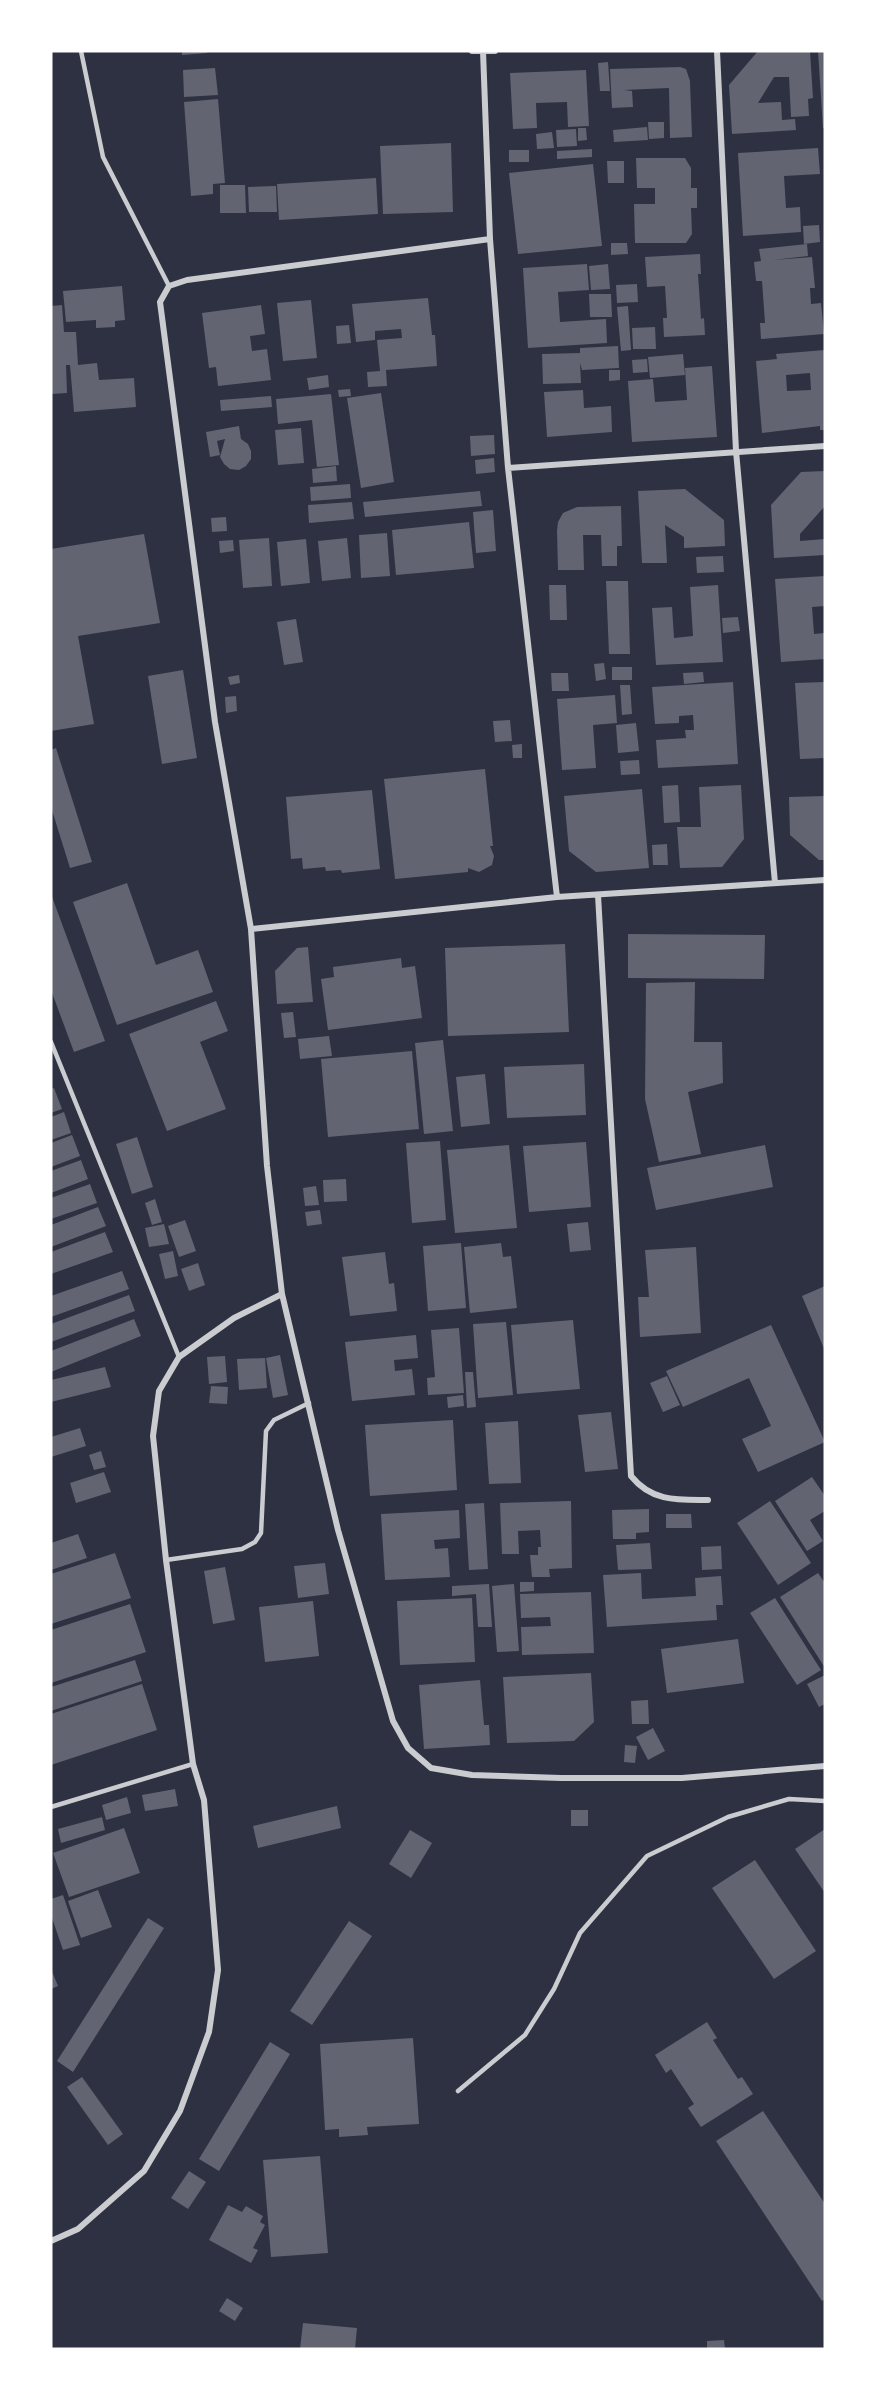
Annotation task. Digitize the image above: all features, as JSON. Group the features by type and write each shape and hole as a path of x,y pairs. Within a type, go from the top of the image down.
{"street":[{"path":"472,51 495,51"},
{"path":"717,51 736,451 776,883"},
{"path":"483,52 490,239 508,468 557,897"},
{"path":"490,239 188,280 169,286 160,302 216,722 251,929 267,1166 282,1294 338,1530 393,1720 408,1748 431,1768 471,1775 671,1778 825,1766"},
{"path":"508,468 825,446"},
{"path":"251,929 557,897 825,880"},
{"path":"598,895 631,1476 642,1489 674,1500 708,1500"},
{"path":"51,2241 78,2229 144,2171 180,2111 208,2032 218,1970 204,1800 193,1764 166,1560 153,1436 159,1390 179,1357 234,1318 282,1294"}],"lane":[{"path":"81,51 103,157 169,286"},
{"path":"51,1042 179,1357"},
{"path":"166,1560 242,1549 255,1542 261,1533 266,1431 274,1420 309,1403"},
{"path":"51,1807 193,1764"},
{"path":"458,2091 525,2035 554,1989 580,1933 647,1856 728,1817 789,1799 825,1801"}],"building":[{"path":"182,51 207,51 207,53 182,55"},
{"path":"758,51 810,51 813,98 808,99 809,116 791,117 789,77 774,77 758,103 781,102 782,120 795,119 796,130 732,134 729,85"},
{"path":"818,51 825,51 825,128 823,128"},
{"path":"608,62 610,91 600,91 598,63"},
{"path":"680,67 686,69 690,81 692,137 670,138 669,88 624,90 632,91 633,107 612,108 610,69"},
{"path":"215,68 218,95 184,97 183,70"},
{"path":"586,70 589,126 568,127 567,102 536,103 537,128 513,129 510,73"},
{"path":"218,99 225,183 213,184 213,194 191,196 184,102"},
{"path":"648,122 664,122 664,138 649,139"},
{"path":"647,127 648,140 614,142 613,130"},
{"path":"578,128 586,128 587,140 578,141"},
{"path":"576,129 577,146 557,147 556,130"},
{"path":"552,132 554,148 537,149 536,134"},
{"path":"451,143 453,212 383,214 380,146"},
{"path":"818,148 820,174 784,176 786,208 800,207 801,232 743,236 738,153"},
{"path":"592,149 592,157 557,159 557,151"},
{"path":"509,150 529,150 529,162 509,162"},
{"path":"636,158 685,158 691,168 691,188 697,188 697,208 691,208 692,234 686,243 635,243 634,204 655,204 655,188 637,188"},
{"path":"607,161 624,161 624,183 608,183"},
{"path":"593,164 602,246 518,254 509,173"},
{"path":"376,178 378,214 279,220 277,184"},
{"path":"220,185 245,185 246,213 220,213"},
{"path":"276,186 277,212 249,212 248,187"},
{"path":"819,225 820,242 804,244 803,226"},
{"path":"611,243 627,243 628,254 611,255"},
{"path":"807,244 808,256 773,260 812,257 815,288 810,288 811,304 821,303 824,334 761,339 760,323 765,323 762,281 756,281 754,262 761,261 759,249"},
{"path":"700,254 701,274 698,274 701,319 704,318 705,335 664,337 663,318 667,318 665,286 647,287 645,257"},
{"path":"587,264 589,290 558,292 560,322 606,319 607,343 528,348 523,268"},
{"path":"608,264 610,289 591,290 589,266"},
{"path":"637,284 638,302 617,303 616,285"},
{"path":"122,286 125,320 115,321 115,327 96,328 96,320 66,322 63,291"},
{"path":"589,294 611,294 612,317 590,317"},
{"path":"428,298 432,335 435,335 437,366 386,370 387,386 368,387 367,372 380,371 377,340 402,338 401,329 375,331 375,340 356,342 352,304"},
{"path":"311,300 317,358 283,361 277,303"},
{"path":"62,305 64,332 76,332 78,365 97,363 99,380 134,378 136,407 74,412 70,365 66,365 67,393 51,394 51,306"},
{"path":"261,305 265,334 250,336 252,351 267,349 271,380 218,386 216,367 209,368 202,313"},
{"path":"628,306 631,350 621,351 617,307"},
{"path":"349,325 351,343 337,344 336,326"},
{"path":"655,327 656,349 633,349 632,328"},
{"path":"618,346 619,368 582,370 580,363 581,383 543,384 542,354 580,353 580,348"},
{"path":"825,350 825,430 820,430 820,426 762,433 756,361 777,359 776,354","holes":["810,373 811,390 787,391 786,375"]},
{"path":"683,354 685,375 650,378 648,357"},
{"path":"647,359 648,372 633,373 632,360"},
{"path":"712,366 717,437 632,442 628,381 653,379 655,402 687,400 685,368"},
{"path":"609,370 620,370 620,380 609,381"},
{"path":"328,375 329,387 309,390 307,378"},
{"path":"350,389 351,396 339,397 338,390"},
{"path":"583,390 584,408 611,406 612,432 547,437 544,392"},
{"path":"381,393 394,482 361,488 347,398"},
{"path":"331,394 339,465 317,467 312,420 278,424 276,399"},
{"path":"271,396 272,407 221,411 220,400"},
{"path":"239,426 241,439 248,444 251,451 251,459 239,470 230,469 220,457 225,439 217,441 220,455 210,457 206,432"},
{"path":"301,428 304,463 278,465 275,430"},
{"path":"494,435 495,454 471,456 470,436"},
{"path":"494,458 495,472 476,474 475,460"},
{"path":"336,466 337,481 313,483 312,469"},
{"path":"825,471 825,506 800,534 800,541 825,539 825,555 774,558 771,505 801,472"},
{"path":"350,484 351,498 311,501 310,487"},
{"path":"685,489 724,520 725,546 684,548 684,537 665,525 667,563 642,563 638,491"},
{"path":"480,491 482,506 365,517 363,502"},
{"path":"352,502 354,519 309,523 308,505"},
{"path":"621,506 622,546 617,546 617,566 602,566 601,535 583,535 584,570 558,570 557,531 558,522 563,513 577,507"},
{"path":"493,510 496,551 476,553 473,512"},
{"path":"226,517 227,531 212,532 211,518"},
{"path":"469,522 474,568 396,575 392,530"},
{"path":"387,533 390,576 361,578 359,535"},
{"path":"144,534 160,623 78,636 94,724 51,731 51,549"},
{"path":"269,538 272,586 243,588 239,540"},
{"path":"347,538 351,578 322,581 318,541"},
{"path":"306,539 310,583 281,586 277,542"},
{"path":"233,540 234,551 220,553 219,541"},
{"path":"723,556 724,572 697,573 696,557"},
{"path":"825,576 825,606 812,607 814,634 825,633 825,659 781,662 775,579"},
{"path":"606,581 628,581 630,654 609,654"},
{"path":"549,585 566,585 567,620 550,620"},
{"path":"718,585 723,662 656,665 652,608 672,607 674,638 693,636 690,587"},
{"path":"738,617 740,631 723,633 722,618"},
{"path":"296,619 303,662 284,665 277,622"},
{"path":"604,663 606,679 596,681 594,664"},
{"path":"612,667 632,667 632,680 612,680"},
{"path":"183,670 197,758 162,764 148,676"},
{"path":"703,672 704,682 684,684 683,673"},
{"path":"551,673 568,673 569,691 552,691"},
{"path":"239,675 240,683 230,685 228,677"},
{"path":"733,682 738,764 658,768 656,740 686,738 685,730 694,730 693,715 679,716 679,723 655,724 652,687"},
{"path":"825,682 825,758 800,759 795,683"},
{"path":"620,685 630,685 632,714 622,715"},
{"path":"615,695 617,723 593,725 596,768 562,770 557,699"},
{"path":"236,696 237,711 226,713 225,697"},
{"path":"510,720 512,741 495,742 493,721"},
{"path":"636,723 639,751 618,753 616,725"},
{"path":"522,744 522,758 513,758 512,745"},
{"path":"56,748 92,862 70,868 51,807 51,750"},
{"path":"639,760 640,774 621,775 620,761"},
{"path":"485,769 493,846 490,846 494,856 492,865 479,872 468,868 468,872 395,879 384,779"},
{"path":"678,785 680,822 664,823 662,786"},
{"path":"741,785 744,839 722,867 680,868 677,827 701,827 699,787"},
{"path":"642,789 649,868 596,872 569,851 564,796"},
{"path":"372,790 380,869 342,873 341,870 326,871 325,867 303,869 302,858 291,859 286,797"},
{"path":"825,796 825,860 819,860 790,835 789,797"},
{"path":"667,844 668,865 653,865 652,845"},
{"path":"127,883 156,965 198,950 213,992 117,1025 73,902"},
{"path":"51,894 105,1041 74,1052 51,990"},
{"path":"628,934 765,935 764,979 628,978"},
{"path":"565,944 569,1032 448,1036 445,948"},
{"path":"308,947 313,1002 277,1004 275,971 297,948"},
{"path":"401,958 402,968 415,966 422,1018 328,1030 321,979 334,977 333,967"},
{"path":"695,982 694,1042 722,1042 723,1083 688,1092 701,1154 659,1162 645,1099 646,983"},
{"path":"216,1001 228,1031 200,1042 226,1109 167,1131 129,1034"},
{"path":"293,1012 296,1037 284,1038 281,1013"},
{"path":"329,1036 332,1056 300,1059 298,1039"},
{"path":"443,1040 453,1131 424,1134 415,1043"},
{"path":"412,1051 419,1129 328,1137 321,1059"},
{"path":"584,1064 586,1115 507,1118 504,1067"},
{"path":"485,1074 490,1124 461,1127 456,1077"},
{"path":"54,1088 62,1109 51,1113 51,1089"},
{"path":"64,1112 71,1133 51,1140 51,1117"},
{"path":"72,1135 80,1156 51,1167 51,1143"},
{"path":"137,1137 153,1187 132,1194 116,1144"},
{"path":"440,1141 446,1220 412,1223 406,1143"},
{"path":"586,1142 591,1207 529,1212 523,1146"},
{"path":"509,1145 517,1228 455,1233 447,1150"},
{"path":"765,1145 773,1187 656,1210 647,1168"},
{"path":"81,1160 88,1179 51,1193 51,1171"},
{"path":"346,1179 347,1201 324,1202 323,1180"},
{"path":"90,1184 97,1203 51,1219 51,1198"},
{"path":"316,1186 319,1205 305,1206 303,1188"},
{"path":"155,1199 162,1222 152,1225 145,1203"},
{"path":"98,1207 106,1226 51,1247 51,1225"},
{"path":"320,1210 322,1224 307,1226 305,1212"},
{"path":"185,1220 196,1251 179,1257 168,1226"},
{"path":"588,1222 591,1250 570,1252 567,1224"},
{"path":"164,1224 169,1244 149,1247 145,1228"},
{"path":"105,1232 113,1252 51,1274 51,1252"},
{"path":"461,1243 466,1308 428,1311 423,1246"},
{"path":"501,1243 503,1257 511,1256 517,1308 470,1313 464,1247"},
{"path":"696,1247 701,1333 640,1337 638,1297 649,1297 645,1250"},
{"path":"173,1251 178,1276 165,1279 159,1254"},
{"path":"385,1252 389,1284 394,1283 397,1311 350,1316 342,1257"},
{"path":"198,1263 205,1285 189,1291 181,1269"},
{"path":"122,1271 129,1289 51,1317 51,1296"},
{"path":"825,1286 825,1351 802,1296"},
{"path":"129,1295 135,1311 51,1342 51,1324"},
{"path":"134,1319 141,1336 51,1372 51,1351"},
{"path":"573,1320 580,1389 517,1394 511,1325"},
{"path":"506,1322 513,1395 478,1398 473,1324"},
{"path":"771,1325 825,1442 758,1472 742,1439 771,1426 749,1378 683,1407 666,1371"},
{"path":"459,1328 464,1393 428,1395 427,1378 435,1377 431,1330"},
{"path":"416,1335 418,1358 394,1360 395,1371 412,1369 415,1395 352,1401 345,1342"},
{"path":"280,1355 288,1395 273,1398 266,1358"},
{"path":"225,1356 227,1382 209,1384 207,1357"},
{"path":"265,1358 267,1388 239,1390 237,1359"},
{"path":"105,1367 111,1387 51,1402 51,1380"},
{"path":"465,1372 473,1372 476,1407 467,1408"},
{"path":"667,1376 680,1405 663,1412 650,1383"},
{"path":"211,1386 228,1387 227,1404 209,1403"},
{"path":"463,1395 464,1406 448,1408 447,1397"},
{"path":"611,1412 618,1469 585,1472 578,1415"},
{"path":"453,1420 457,1490 370,1496 365,1425"},
{"path":"518,1421 521,1483 489,1484 485,1423"},
{"path":"80,1428 86,1446 51,1457 51,1437"},
{"path":"101,1451 106,1467 94,1470 89,1455"},
{"path":"104,1472 111,1492 76,1503 70,1483"},
{"path":"812,1477 825,1496 825,1511 810,1520 823,1541 807,1551 775,1501"},
{"path":"571,1501 572,1568 549,1569 550,1577 532,1577 530,1555 538,1555 538,1547 541,1547 540,1530 518,1531 519,1554 502,1554 500,1503"},
{"path":"770,1501 811,1563 778,1585 737,1523"},
{"path":"484,1503 488,1569 469,1570 465,1504"},
{"path":"649,1509 649,1532 636,1533 636,1539 613,1539 612,1510"},
{"path":"459,1510 460,1538 434,1540 435,1549 448,1548 450,1577 385,1580 381,1514"},
{"path":"666,1514 691,1514 692,1528 666,1528"},
{"path":"78,1534 87,1558 51,1570 51,1543"},
{"path":"650,1543 652,1569 618,1570 616,1545"},
{"path":"721,1546 722,1569 702,1570 701,1547"},
{"path":"115,1553 131,1598 51,1624 51,1574"},
{"path":"325,1563 329,1594 298,1598 294,1566"},
{"path":"225,1567 235,1620 213,1624 204,1571"},
{"path":"641,1573 642,1599 696,1596 695,1578 721,1576 723,1605 716,1605 717,1620 607,1627 603,1575"},
{"path":"818,1573 825,1583 825,1668 780,1597"},
{"path":"520,1582 534,1582 534,1591 520,1592"},
{"path":"489,1584 492,1627 478,1627 476,1594 452,1596 452,1586"},
{"path":"514,1584 519,1651 497,1652 492,1586"},
{"path":"591,1592 594,1653 522,1655 521,1627 551,1626 550,1617 521,1618 520,1594"},
{"path":"472,1598 475,1662 400,1665 397,1601"},
{"path":"775,1598 821,1670 797,1685 750,1613"},
{"path":"313,1601 319,1656 265,1662 259,1607"},
{"path":"130,1604 146,1652 51,1683 51,1630"},
{"path":"738,1639 744,1683 667,1693 661,1649"},
{"path":"135,1660 142,1681 51,1711 51,1687"},
{"path":"591,1673 594,1722 574,1741 507,1743 503,1677"},
{"path":"825,1675 825,1704 819,1707 807,1684"},
{"path":"480,1680 484,1725 489,1725 490,1745 424,1749 419,1685"},
{"path":"142,1684 157,1730 51,1765 51,1714"},
{"path":"648,1700 649,1724 632,1724 631,1701"},
{"path":"653,1728 665,1751 648,1760 636,1737"},
{"path":"625,1745 637,1746 635,1763 624,1762"},
{"path":"175,1789 178,1806 145,1811 142,1795"},
{"path":"127,1797 131,1813 106,1820 102,1805"},
{"path":"337,1806 341,1828 258,1848 253,1826"},
{"path":"571,1810 588,1810 588,1826 571,1826"},
{"path":"102,1817 105,1830 61,1843 58,1829"},
{"path":"124,1828 140,1873 69,1897 53,1853"},
{"path":"825,1829 825,1893 795,1849"},
{"path":"410,1830 432,1843 411,1878 389,1864"},
{"path":"755,1860 816,1951 774,1979 712,1888"},
{"path":"98,1890 112,1927 81,1938 68,1901"},
{"path":"63,1895 80,1945 63,1950 51,1915 51,1899"},
{"path":"148,1918 164,1928 73,2072 57,2061"},
{"path":"349,1921 372,1936 312,2025 290,2011"},
{"path":"51,1969 58,1986 51,1989"},
{"path":"707,2022 717,2038 713,2040 738,2079 742,2077 753,2094 701,2127 688,2108 694,2104 671,2069 666,2073 655,2055"},
{"path":"413,2038 419,2124 367,2127 368,2135 339,2137 339,2129 325,2130 320,2044"},
{"path":"270,2042 290,2054 219,2171 199,2159"},
{"path":"82,2077 123,2134 108,2145 67,2087"},
{"path":"763,2111 825,2204 825,2299 822,2301 716,2141"},
{"path":"320,2156 328,2253 271,2257 263,2160"},
{"path":"189,2171 206,2182 188,2209 171,2198"},
{"path":"228,2205 242,2212 246,2206 263,2216 260,2222 265,2225 253,2248 258,2250 251,2263 209,2240"},
{"path":"227,2298 243,2308 235,2321 219,2311"},
{"path":"303,2323 357,2328 355,2349 300,2349"},
{"path":"724,2340 725,2349 707,2349 707,2341"}]}
